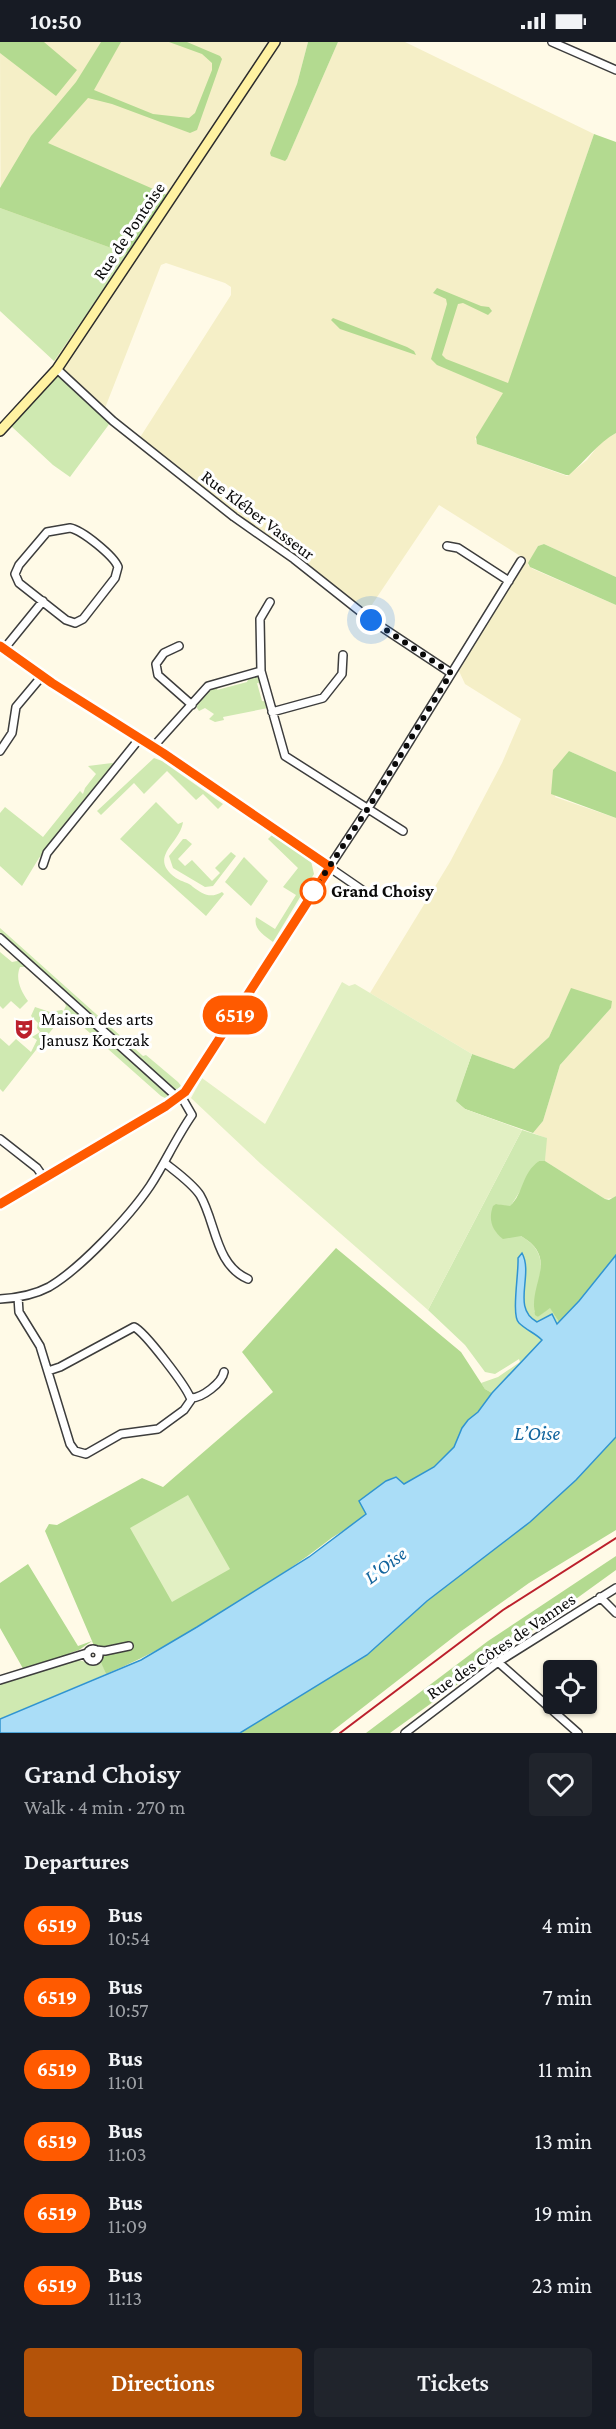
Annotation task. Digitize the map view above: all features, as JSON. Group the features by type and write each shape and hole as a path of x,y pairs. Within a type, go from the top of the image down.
{"main road":[{"name":"Rue de Pontoise","path":"0,431 57,369 275,42"}],"street":[{"path":"552,42 616,70"},
{"name":"Rue Kléber Vasseur","path":"57,369 113,421 239,521 294,559 371,620 451,673"},
{"path":"76,529 117,564 118,571 115,578 78,622 66,620 43,602 19,583 15,574 19,565 47,532 76,529"},
{"path":"447,546 458,548 509,581"},
{"path":"0,1204 180,1097 196,1078 367,810 521,561"},
{"path":"43,602 2,647 368,894"},
{"path":"270,602 260,620 261,671 285,756 403,831"},
{"path":"179,646 164,653 156,664 158,675 192,705"},
{"path":"272,712 323,698 342,674 343,655"},
{"path":"153,747 208,686 261,671"},
{"path":"0,751 12,733 16,707 42,676"},
{"path":"43,865 47,853 140,738"},
{"path":"0,938 180,1097 192,1115 165,1163 129,1213 83,1259 49,1287 36,1293 0,1299"},
{"path":"0,1138 38,1168 44,1178"},
{"path":"165,1163 198,1192 223,1256 236,1274 248,1279"},
{"path":"18,1297 19,1312 40,1346 73,1449 84,1454 120,1434 158,1429 187,1407 191,1398"},
{"path":"48,1371 60,1367 134,1327 141,1331 191,1398"},
{"path":"191,1398 196,1398 222,1380 224,1372"},
{"name":"Rue des Côtes de Vannes","path":"405,1733 498,1662 616,1587"},
{"path":"600,1597 616,1613"},
{"path":"0,1680 84,1656 90,1649 100,1652 129,1646"},
{"path":"84,1656 94,1662 100,1652"},
{"path":"498,1662 578,1733"}],"shaded area":[{"path":"0,42 308,42 297,84 286,161 338,42 405,42 594,134 507,388 475,439 480,445 567,476 587,460 601,442 616,433 616,577 544,544 538,546 528,565 616,605 616,772 569,751 555,797 616,818 616,1196 613,1198 605,1199 545,1161 546,1138 533,1133 543,1121 560,1065 611,1008 611,1001 571,989 549,1037 514,1069 472,1054 370,993 450,862 502,763 521,719 465,684 459,671 525,559 439,505 367,612 139,439 231,295 231,287 225,283 166,263 161,265 105,408 1,311"}],"green space":[{"path":"0,42 44,42 77,70 56,96 0,53"},
{"path":"101,42 121,42 94,90 153,114 189,118 195,113 212,70 212,63 202,54 169,42 187,42 220,56 222,59 197,130 190,133 112,104 88,98 48,143 167,195 128,254 0,208 0,188 31,136 76,82"},
{"path":"308,42 338,42 285,161 271,156 270,153 297,84"},
{"path":"594,134 616,142 616,433 597,447 569,475 566,475 477,444 476,437 503,393 437,365 431,359 447,304 446,299 433,293 437,288 481,306 489,307 492,311 488,315 463,303 458,304 442,355 446,359 508,383"},
{"path":"0,208 128,254 54,361 0,311"},
{"path":"333,318 407,347 416,355 340,329 331,320"},
{"path":"58,376 110,423 70,477 53,465 11,426"},
{"path":"544,544 616,577 616,605 530,567 528,563 538,546"},
{"path":"250,674 259,674 264,684 257,683 262,701 269,702 268,708 223,717 224,720 215,722 209,719 214,714 205,708 199,711 195,705 207,692 205,689 219,683 217,690 247,682"},
{"path":"569,751 616,772 616,818 551,794 553,770"},
{"path":"154,758 162,761 223,804 218,809 203,794 196,800 167,771 144,794 134,783 101,815 97,811"},
{"path":"116,764 39,858 22,886 0,866 0,813 5,807 43,837 80,791 83,794 96,774 88,766"},
{"path":"156,802 178,824 183,822 181,830 165,857 164,863 168,870 176,878 203,894 214,895 222,892 224,894 206,916 120,839"},
{"path":"272,835 311,861 314,874 273,942 258,928 256,917 275,929 296,895 283,887 298,868 268,839"},
{"path":"183,839 192,844 178,859 185,866 192,860 212,881 220,873 215,868 231,852 236,856 213,886 205,887 173,868 169,856"},
{"path":"244,857 268,881 251,906 225,882"},
{"path":"0,928 143,1056 146,1055 178,1082 181,1089 175,1089 133,1052 127,1050 127,1046 0,933"},
{"path":"0,952 12,962 22,960 28,967 20,967 18,976 28,1001 20,1009 11,1001 3,1009 0,1006"},
{"path":"342,982 349,986 355,984 472,1054 456,1101 465,1109 522,1130 428,1310 261,1164 191,1098 202,1078 265,1124"},
{"path":"571,988 612,1001 611,1008 560,1065 543,1121 533,1133 465,1109 455,1101 472,1054 514,1069 549,1037"},
{"path":"63,999 169,1094 169,1097 161,1096 64,1010 66,1006"},
{"path":"35,1007 50,1012 62,1010 65,1013 3,1092 0,1089 0,1038 9,1046 16,1039 31,1052 37,1040 32,1037 40,1032 37,1028 38,1023 31,1016"},
{"path":"522,1130 547,1138 545,1161 539,1161 510,1207 496,1204 513,1236 521,1236 538,1252 541,1269 534,1311 538,1317 550,1307 559,1322 492,1393 481,1383 498,1377 520,1362 519,1359 495,1374 485,1372 465,1345 428,1310"},
{"path":"539,1161 545,1161 605,1199 609,1200 616,1196 616,1255 559,1322 550,1308 538,1317 535,1315 535,1292 541,1263 539,1254 533,1245 521,1236 503,1239 496,1232 491,1220 493,1206 496,1204 510,1206 515,1201 529,1172"},
{"path":"336,1248 461,1352 485,1389 492,1393 462,1428 454,1447 434,1467 404,1485 398,1479 386,1481 359,1501 366,1513 357,1522 283,1573 190,1632 106,1674 45,1531 49,1524 57,1525 142,1478 163,1487 273,1392 242,1352"},
{"path":"616,1437 616,1530 529,1583 460,1632 330,1733 240,1733 367,1655 427,1601 530,1522 576,1480"},
{"path":"188,1495 230,1569 172,1602 130,1528"},
{"path":"616,1556 616,1570 390,1733 366,1733 488,1641"},
{"path":"28,1564 78,1646 92,1641 70,1653 65,1660 25,1672 0,1628 0,1583"},
{"path":"78,1660 94,1664 101,1660 106,1674 0,1719 0,1684"}],"water":[{"name":"L’Oise","path":"522,1253 526,1271 525,1308 529,1316 537,1322 552,1314 557,1324 616,1255 616,1437 576,1480 530,1522 427,1601 367,1655 240,1733 0,1733 0,1719 141,1660 309,1557 366,1514 359,1501 386,1481 396,1477 404,1484 434,1467 454,1447 468,1420 478,1412 492,1393 542,1340 517,1319 515,1303 518,1258"}],"railway":[{"path":"340,1733 503,1610 616,1538"}],"bus line":[{"name":"6519","path":"0,646 52,683 163,753 330,867 185,1092 166,1106 0,1204"}],"place":[{"name":"Grand Choisy","path":"313,891"},
{"name":"Maison des arts Janusz Korczak","path":"24,1029"}],"route":[{"path":"313,891 367,810 451,673 371,620"}],"water label":[{"name":"L'Oise","path":"385,1565"}]}
